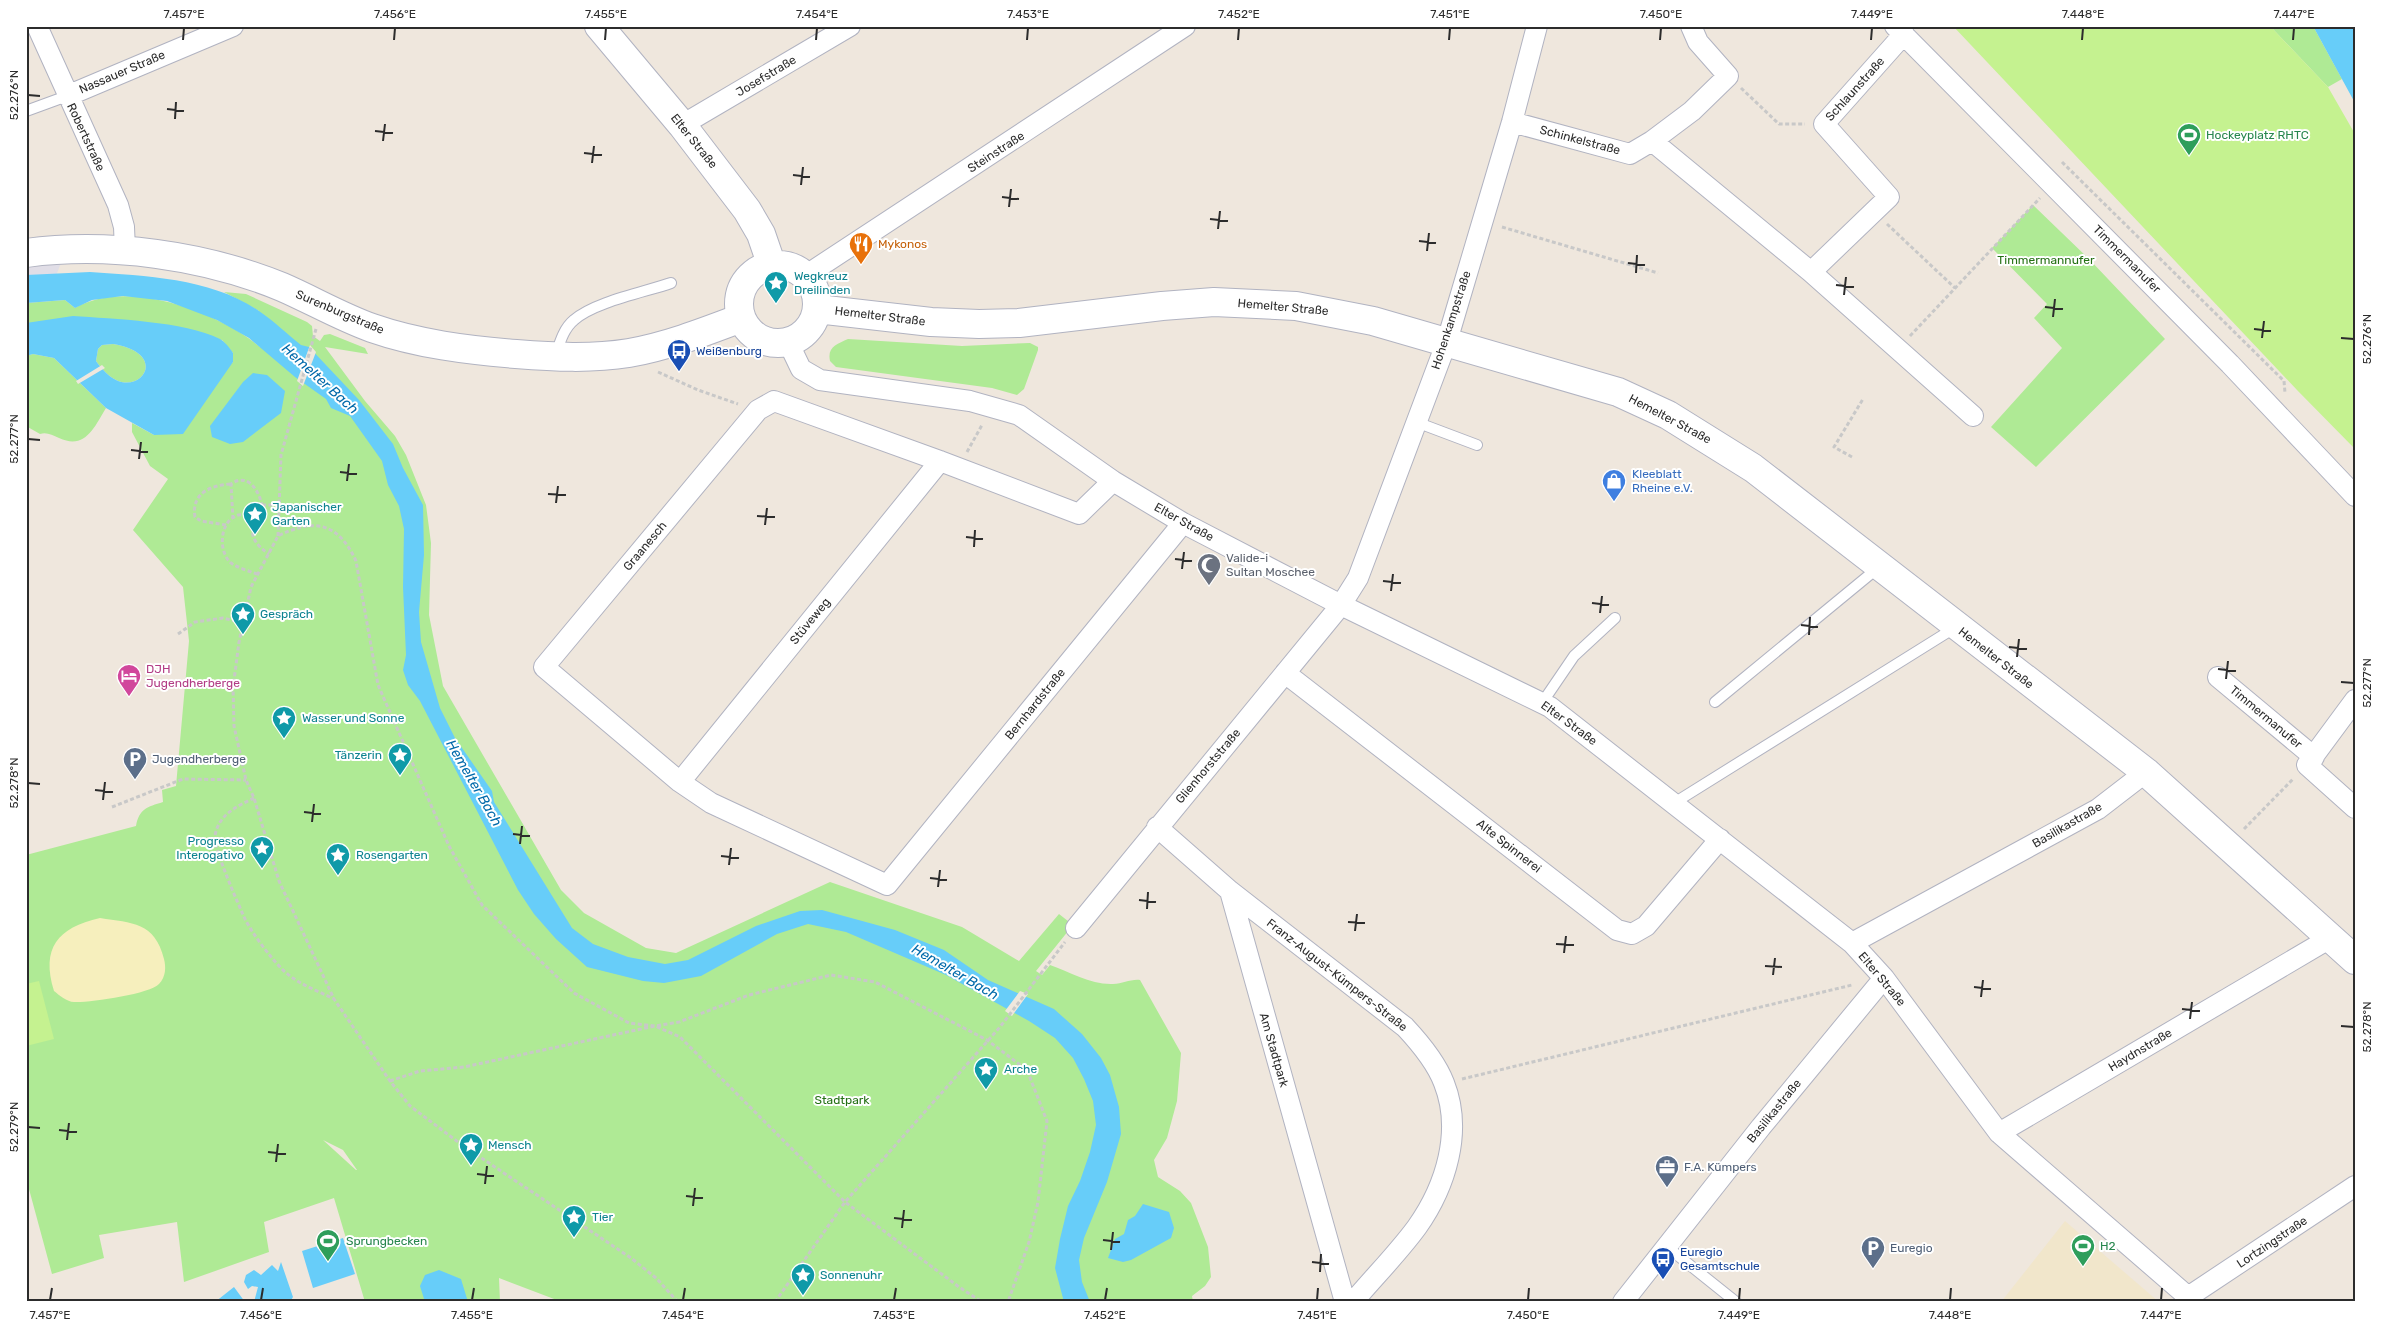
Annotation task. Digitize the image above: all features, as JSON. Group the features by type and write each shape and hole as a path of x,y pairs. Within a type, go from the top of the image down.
{"main road":[{"name":"Elter Straße","path":"599,26 682,126 747,210 760,234 772,266"},
{"name":"Surenburgstraße","path":"26,253 60,249 125,250 212,266 281,287 371,328 412,340 449,347 555,357 597,357 627,353 674,342 741,318"},
{"path":"772,266 790,268 805,276 816,297 817,308 812,323 802,335 788,342 774,343 760,339 748,330 741,318 739,301 744,284 756,272 772,266"},
{"name":"Hemelter Straße","path":"817,308 931,322 979,324 1019,322 1214,302 1254,303 1334,312 1446,341 1618,392 1668,415 1753,468 2146,772 2332,937 2355,960"}],"street":[{"name":"Robertstraße","path":"37,26 67,96 118,205 124,228 125,250"},
{"name":"Nassauer Straße","path":"67,96 233,26"},
{"name":"Josefstraße","path":"682,126 850,26"},
{"name":"Steinstraße","path":"805,276 1185,26"},
{"name":"Hohenkampstraße","path":"1341,605 1358,578 1446,341 1512,122 1537,26"},
{"path":"1691,26 1698,42 1728,76"},
{"name":"Schlaunstraße","path":"1812,272 1889,197 1824,124 1900,30"},
{"name":"Timmermanufer","path":"1900,30 2230,364 2355,496"},
{"name":"Schinkelstraße","path":"1512,122 1630,154 1652,141 1692,110 1728,76"},
{"path":"1652,141 1718,193 1812,272 1973,416"},
{"name":"Elter Straße","path":"788,342 801,370 820,380 970,401 1018,415 1113,481 1183,523 1341,605 1550,707 1852,943 1884,978 2000,1133 2191,1300"},
{"path":"758,410 774,401 949,464 1079,514 1113,481"},
{"name":"Graanesch","path":"758,410 544,667 680,782 711,803 887,885"},
{"name":"Stüveweg","path":"680,782 949,464"},
{"name":"Bernhardstraße","path":"887,885 1183,523"},
{"name":"Glienhorststraße","path":"1076,928 1341,605"},
{"name":"Alte Spinnerei","path":"1285,673 1617,930 1632,934 1646,926 1720,839"},
{"name":"Timmermanufer","path":"2218,677 2310,761 2355,808"},
{"name":"Timmermanufer","path":"2310,761 2355,700"},
{"name":"Basilikastraße","path":"1852,943 2098,809 2146,772"},
{"path":"1157,827 1230,891"},
{"name":"Franz-August-Kümpers-Straße","path":"1230,891 1405,1027 1425,1048 1444,1083 1452,1120 1449,1160 1435,1200 1417,1228 1353,1302"},
{"name":"Am Stadtpark","path":"1230,891 1345,1302"},
{"name":"Haydnstraße","path":"2000,1133 2332,937"},
{"name":"Basilikastraße","path":"1623,1302 1761,1127 1884,978"},
{"name":"Lortzingstraße","path":"2191,1300 2355,1186"}],"lane":[{"path":"26,111 67,96"},
{"path":"555,357 562,335 572,321 587,310 671,283"},
{"path":"1416,422 1477,445"},
{"path":"1715,702 1879,567"},
{"path":"1542,703 1574,656 1615,618"},
{"path":"1674,803 1957,627"},
{"path":"1666,1246 1736,1302"}],"path":[{"path":"1728,76 1779,124 1824,124"},
{"path":"1898,349 2052,184"},
{"path":"1874,212 1955,288"},
{"path":"1482,221 1658,273"},
{"path":"313,340 281,454 278,536 251,587 233,698 234,726 246,780 254,798 279,881 334,999 390,1081 410,1106 462,1145 631,1258 656,1278 678,1302"},
{"path":"627,353 666,377 682,384 758,410"},
{"path":"1852,456 1834,447 1864,399"},
{"path":"949,464 992,407"},
{"path":"226,525 202,522 195,517 194,510 202,492 210,487 243,480 252,484 258,490 262,505"},
{"path":"231,484 233,519"},
{"path":"262,505 279,505"},
{"path":"262,505 254,516 255,542 268,554"},
{"path":"254,516 238,515 226,525 222,550 231,563 257,574"},
{"path":"278,536 306,524 321,526 336,532 348,544 356,561 378,685 449,846 482,905 574,993 629,1023 656,1026 680,1036 845,1202 982,1302"},
{"path":"178,634 194,622 223,618 244,623"},
{"path":"2228,845 2310,761"},
{"path":"112,807 183,779 246,780"},
{"path":"254,798 232,808 220,822 214,838 224,868 246,920 280,967 292,978 334,999"},
{"path":"775,1302 845,1202 1000,1027 1076,928"},
{"path":"390,1081 420,1070 464,1067 679,1022 749,995 831,975 875,982 988,1040 1027,1070 1047,1120 1038,1202 1029,1242 1008,1302"},
{"path":"1444,1083 1884,978"}],"shaded area":[{"path":"64,255 26,354 26,266"},
{"name":"H2","path":"2065,1221 2159,1302 2001,1302"}],"green space":[{"path":"1953,26 2270,26 2328,87 2355,134 2355,449 2297,390"},
{"path":"2270,26 2313,26 2342,79 2328,87"},
{"name":"Timmermannufer","path":"2033,205 2089,259 2165,339 2036,467 1991,427 2062,348 2034,318 2047,304 1992,248"},
{"name":"Stadtpark","path":"224,292 246,294 307,322 312,326 313,336 320,341 324,335 330,334 365,348 368,354 325,347 365,401 395,436 406,455 426,505 431,543 429,615 443,686 561,890 584,913 646,948 676,953 830,882 962,927 1019,961 1059,914 1073,925 1036,971 1042,975 1050,965 1081,978 1105,984 1140,980 1181,1053 1177,1101 1167,1138 1154,1160 1158,1177 1180,1191 1191,1203 1208,1247 1211,1277 1205,1286 1192,1296 1193,1302 562,1302 499,1278 500,1302 365,1302 334,1198 264,1222 269,1252 184,1282 177,1222 99,1235 104,1258 52,1274 26,1178 26,855 136,826 142,812 152,805 163,802 162,790 176,786 189,641 183,587 133,530 168,479 150,466 132,432 132,423 154,435 233,362 233,353 222,340 26,323 26,303 65,300 75,308 96,300 120,296 145,298 171,303 196,311 242,334 260,347 259,311","holes":["323,1140 343,1150 357,1170"]},
{"path":"848,339 962,346 1030,343 1038,347 1038,350 1024,389 1017,395 992,388 836,367 830,361 831,349"},
{"path":"113,344 130,349 140,355 145,363 145,370 141,377 126,383 113,379 96,361 98,349 102,345"},
{"path":"33,354 54,358 106,408 93,429 82,439 68,441 50,434 40,434 26,426 26,356"},
{"path":"39,981 54,1039 26,1046 26,984"}],"sand":[{"path":"100,918 132,923 148,931 155,938 164,959 165,969 163,978 153,988 132,994 92,1001 69,1001 54,991 50,976 52,952 56,942 63,934 85,922"}],"water":[{"path":"2313,26 2355,26 2355,103"},
{"name":"Hemelter Bach","path":"90,272 156,277 178,281 199,285 240,300 265,315 301,345 309,347 359,400 393,444 403,468 423,505 424,555 419,612 421,642 440,708 455,738 492,791 494,802 572,928 593,944 628,957 665,964 688,960 756,926 800,911 822,910 895,930 944,950 988,980 1054,1009 1082,1034 1101,1058 1110,1075 1119,1107 1121,1134 1107,1182 1084,1238 1079,1260 1082,1282 1090,1302 1064,1302 1055,1268 1068,1206 1080,1181 1090,1152 1096,1125 1093,1101 1084,1079 1073,1058 1055,1038 1029,1021 946,975 846,932 808,924 777,934 701,976 664,983 643,981 587,967 556,939 534,914 518,890 420,701 408,685 403,670 406,655 403,587 404,529 399,506 388,485 382,461 350,416 331,408 326,399 295,377 249,338 217,320 167,301 123,296 92,300 75,308 65,300 26,303 26,275"},
{"path":"73,316 128,320 187,328 220,339 233,353 233,362 183,434 154,435 106,408 54,358 33,354 26,356 26,323","holes":["113,344 130,349 140,355 145,363 145,370 141,377 135,381 126,383 116,380 105,372 96,361 98,349 102,345"]},
{"path":"253,373 267,375 285,391 281,413 243,442 230,444 212,437 210,426 243,382"},
{"path":"1143,1204 1169,1212 1174,1228 1171,1238 1131,1260 1123,1262 1108,1258 1115,1239 1124,1234 1128,1220 1135,1216"},
{"name":"Sprungbecken","path":"343,1238 355,1274 313,1288 302,1251"},
{"path":"281,1262 293,1297 290,1302 254,1302 258,1287 252,1286 248,1289 244,1282 246,1275 254,1270 261,1275 272,1265 278,1271"},
{"path":"439,1270 461,1279 468,1302 425,1302 420,1286 425,1275"},
{"path":"234,1287 245,1302 215,1302"}],"pier":[{"path":"310,345 316,352 303,386 297,381"},
{"path":"102,365 105,368 78,384 76,381"},
{"path":"1020,991 1028,994 1012,1016 1005,1011"}],"place":[{"name":"Hockeyplatz RHTC","path":"2189,156"},
{"name":"Mykonos","path":"861,265"},
{"name":"Wegkreuz Dreilinden","path":"776,304"},
{"name":"Weißenburg","path":"679,372"},
{"name":"Kleeblatt Rheine e.V.","path":"1614,502"},
{"name":"Japanischer Garten","path":"255,535"},
{"name":"Valide-i Sultan Moschee","path":"1209,586"},
{"name":"Gespräch","path":"243,635"},
{"name":"DJH Jugendherberge","path":"129,697"},
{"name":"Wasser und Sonne","path":"284,739"},
{"name":"Tänzerin","path":"400,776"},
{"name":"Jugendherberge","path":"135,780"},
{"name":"Progresso Interogativo","path":"262,869"},
{"name":"Rosengarten","path":"338,876"},
{"name":"Arche","path":"986,1090"},
{"name":"Mensch","path":"471,1166"},
{"name":"F.A. Kümpers","path":"1667,1188"},
{"name":"Tier","path":"574,1238"},
{"name":"Sprungbecken","path":"328,1262"},
{"name":"H2","path":"2083,1267"},
{"name":"Euregio","path":"1873,1269"},
{"name":"Euregio Gesamtschule","path":"1663,1280"},
{"name":"Sonnenuhr","path":"803,1296"}]}
